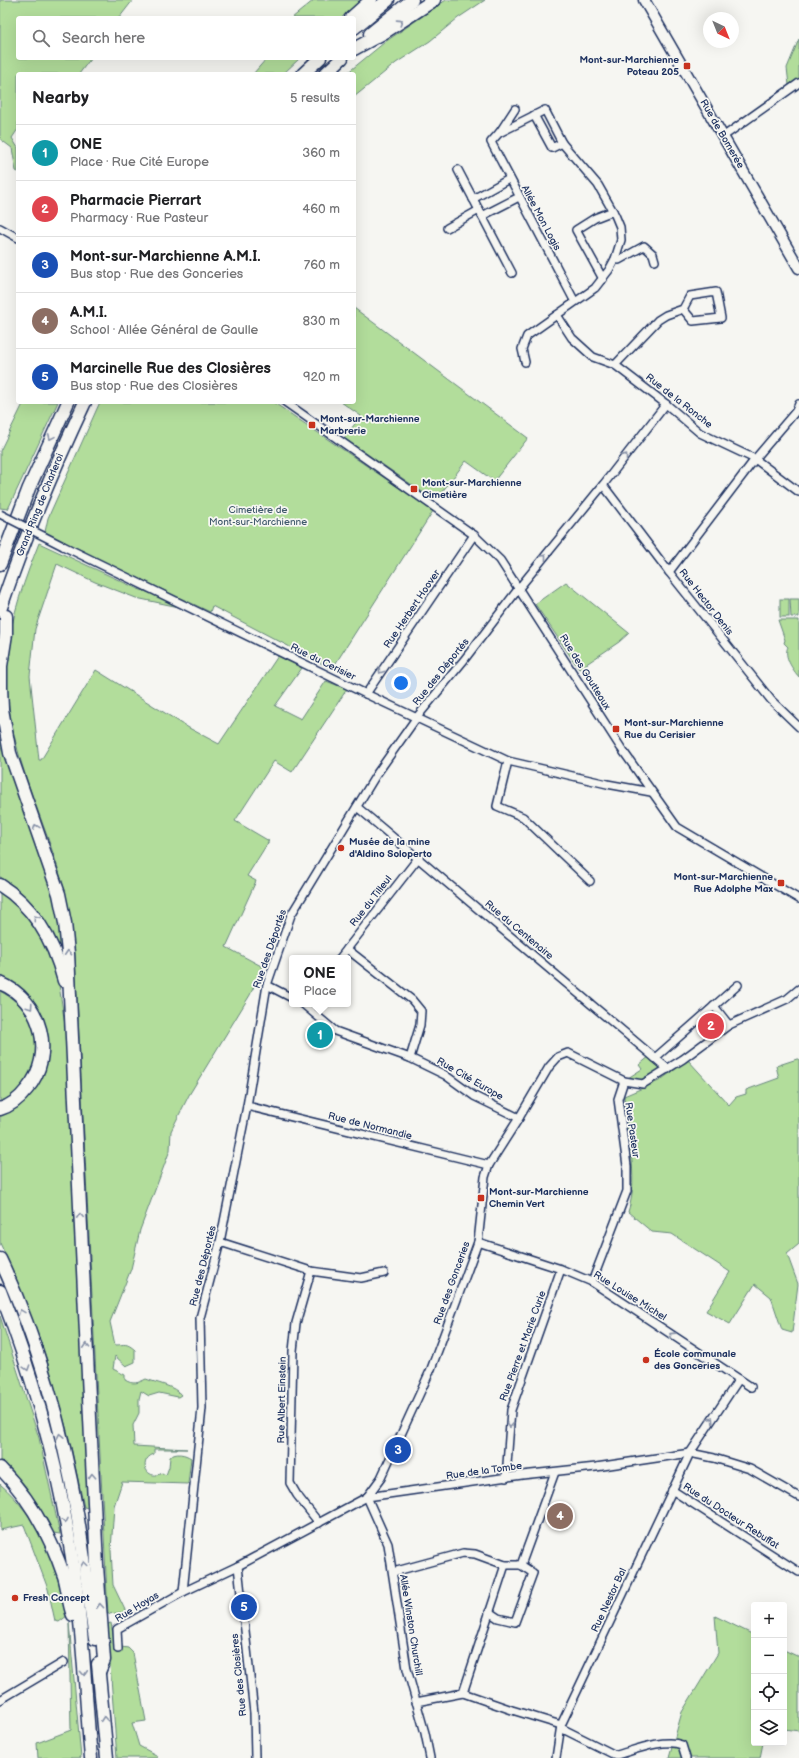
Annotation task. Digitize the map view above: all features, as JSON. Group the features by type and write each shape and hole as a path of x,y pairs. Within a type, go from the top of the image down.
{"highway":[{"path":"353,16 371,0"},
{"path":"356,26 388,0"},
{"path":"356,46 412,0"},
{"path":"356,47 385,32 434,0"},
{"path":"305,72 318,60"},
{"path":"327,72 340,60"},
{"name":"Grand Ring de Charleroi","path":"0,564 29,488 67,404"},
{"name":"Grand Ring de Charleroi","path":"3,613 17,582 16,562 43,495 84,404"},
{"path":"0,639 3,613"},
{"path":"3,613 6,634 1,666 2,709 10,753 17,777 41,840 59,894 65,923 71,1006 97,1566 104,1660 100,1672"},
{"path":"0,885 21,900 42,926 55,951 71,1006"},
{"path":"0,983 21,996 31,1008 38,1022 43,1040 42,1060 35,1080 22,1096 0,1109"},
{"path":"0,1259 29,1333 56,1421 76,1512 100,1672 107,1758"},
{"path":"0,1291 34,1390 56,1477 73,1567 82,1634 90,1758"},
{"path":"0,1468 16,1484 42,1524 55,1549 67,1586 72,1612 82,1634"},
{"path":"0,1476 22,1495"}],"main road":[{"name":"Rue de Bomerée","path":"644,0 799,268"}],"street":[{"path":"724,136 799,83"},
{"path":"499,133 515,109"},
{"path":"499,133 544,110 562,143 598,186 613,211 620,227 621,240 615,259 603,279 595,288 527,336 522,349 525,362"},
{"path":"534,115 552,148 562,143"},
{"name":"Allée Mon Logis","path":"499,133 491,142 509,179 575,302"},
{"path":"458,170 512,273"},
{"path":"473,199 509,179"},
{"path":"447,228 519,197"},
{"path":"603,279 576,230 600,216 613,211"},
{"path":"0,228 16,237"},
{"path":"615,259 619,260 644,246 653,254 654,261"},
{"path":"615,365 658,320 666,314 683,309 690,296 716,292 721,318 693,321 683,309"},
{"name":"Rue de la Ronche","path":"557,315 572,338 593,357 615,365 666,404 700,433 755,459 799,492"},
{"name":"Rue des Goutteaux","path":"288,404 474,534 500,560 651,792 677,827 799,900"},
{"name":"Rue des Déportés","path":"184,1592 202,1408 200,1318 220,1242 247,1106 266,985 291,915 376,775 417,717 464,660 519,588 603,485 666,404"},
{"path":"669,572 755,459 796,411 799,404"},
{"name":"Rue Hector Denis","path":"603,485 669,572 771,700 799,727"},
{"name":"Rue du Cerisier","path":"0,514 366,694 508,761 607,784 651,792"},
{"name":"Rue Herbert Hoover","path":"366,694 474,534"},
{"path":"508,761 497,806 523,817 590,881"},
{"name":"Rue du Centenaire","path":"357,806 668,1069"},
{"name":"Rue du Tilleul","path":"342,955 419,858"},
{"path":"347,949 412,1000 421,1011 420,1025 410,1058"},
{"path":"655,1058 738,984"},
{"path":"266,985 289,996"},
{"path":"624,1081 643,1084 668,1069 729,1025 786,999 799,989"},
{"path":"714,1006 729,1025"},
{"name":"Rue Cité Europe","path":"308,1007 336,1031 410,1058 445,1074 474,1096 519,1118"},
{"name":"Rue des Gonceries","path":"367,1497 381,1478 431,1368 478,1242 485,1177 489,1165 550,1067 558,1057 568,1053 624,1081"},
{"name":"Rue Pasteur","path":"592,1282 627,1191 627,1166 618,1099 624,1081"},
{"name":"Rue de Normandie","path":"247,1106 489,1165"},
{"path":"220,1242 311,1270 361,1278 384,1273"},
{"name":"Rue Louise Michel","path":"478,1242 561,1269 592,1282 751,1387"},
{"name":"Rue Pierre et Marie Curie","path":"506,1478 511,1410 561,1269"},
{"name":"Rue Albert Einstein","path":"311,1270 296,1323 293,1351 290,1483 296,1496 319,1522"},
{"path":"690,1453 739,1379"},
{"name":"Rue de la Tombe","path":"184,1592 238,1566 367,1497 690,1453 714,1458 750,1469 799,1497"},
{"name":"Rue Nestor Bal","path":"556,1758 561,1726 690,1453"},
{"path":"521,1565 555,1472"},
{"name":"Rue du Docteur Rebuffat","path":"672,1490 799,1572"},
{"name":"Allée Winston Churchill","path":"367,1497 388,1544 407,1669 430,1758"},
{"path":"393,1572 463,1553 475,1554 504,1565 521,1565 532,1573 515,1622 498,1618 489,1612"},
{"path":"463,1693 504,1565"},
{"name":"Rue des Closières","path":"238,1566 254,1713 255,1758"},
{"name":"Rue Hoyas","path":"118,1649 117,1629 184,1592"},
{"path":"0,1700 64,1662"},
{"path":"416,1702 463,1693 561,1726 612,1754 616,1755 663,1743 676,1742 682,1745 686,1758"}],"green space":[{"path":"0,0 133,0 121,16 16,16 16,60 90,60 80,72 16,72 16,132 12,138 16,145 16,171 12,148 0,139"},
{"path":"314,0 361,0 343,16 294,16"},
{"path":"446,0 485,0 458,18 430,41 396,63 356,95 356,72 348,72 385,42"},
{"path":"799,39 799,78 789,85 787,68"},
{"path":"265,60 298,60 285,72 255,72"},
{"path":"356,309 528,438 494,481 466,461 438,497 431,498 344,438 361,416 344,404 356,404"},
{"path":"23,404 57,404 8,509 0,508 0,451"},
{"name":"Cimetière de Mont-sur-Marchienne","path":"99,404 276,404 433,511 332,669 212,606 210,612 79,550 45,532 48,518"},
{"path":"39,543 138,589 168,599 179,607 136,598 95,582 57,564 35,629 30,676 39,760 41,760 96,670 189,728 219,744 278,656 302,668 275,706 301,719 326,681 347,689 292,772 274,761 235,821 269,841 247,876 256,881 226,947 263,967 250,995 189,1095 171,1131 170,1150 140,1230 131,1269 110,1322 115,1345 127,1345 135,1350 135,1362 126,1366 115,1356 113,1369 125,1375 125,1380 128,1382 136,1383 146,1379 170,1387 181,1395 178,1397 159,1393 149,1396 141,1391 139,1399 139,1413 133,1425 134,1446 187,1449 154,1449 154,1454 149,1457 145,1465 148,1473 152,1475 162,1473 166,1475 170,1457 172,1455 186,1455 191,1458 188,1484 122,1482 114,1506 111,1550 113,1585 126,1612 108,1614 75,957 65,894 54,856 24,772 16,744 10,715 7,685 8,654 15,611"},
{"path":"566,582 629,633 619,642 579,669 535,604"},
{"path":"780,599 789,599 789,617 780,617"},
{"path":"790,599 799,599 799,617 791,617"},
{"path":"778,620 799,620 799,677 788,659 788,647 784,643 785,640"},
{"path":"0,729 14,782 54,892 62,930 63,956 46,921 21,892 0,877"},
{"path":"0,890 26,912 43,939 58,978 65,1025 91,1509 84,1507 69,1438 46,1357 16,1278 0,1243 0,1114 41,1077 35,1004 25,992 0,976"},
{"path":"0,991 16,1002 27,1016 34,1031 36,1047 34,1063 27,1078 16,1092 0,1103"},
{"path":"650,1056 663,1068 638,1081 628,1078 642,1069 639,1065"},
{"path":"799,1059 799,1244 787,1254 798,1284 792,1333 782,1330 771,1297 755,1284 730,1324 706,1311 730,1272 672,1234 652,1232 628,1212 633,1184 633,1169 624,1096 659,1081 688,1060 729,1105 736,1097 746,1094 746,1090 779,1078 776,1066"},
{"path":"0,1316 39,1438 60,1534 53,1533 28,1492 0,1461"},
{"path":"0,1484 14,1497 26,1512 36,1527 52,1561 67,1616 59,1622 55,1621 48,1589 24,1525 0,1530"},
{"path":"715,1616 751,1634 751,1746 762,1746 760,1758 669,1758 682,1712 718,1653"},
{"path":"69,1623 81,1758 38,1758 37,1743 71,1730"},
{"path":"111,1623 115,1646 128,1648 133,1653 146,1721 132,1723 139,1746 156,1755 157,1758 117,1758 107,1624"},
{"path":"787,1651 799,1657 799,1731 787,1729"}],"place":[{"name":"Mont-sur-Marchienne Poteau 205","path":"687,66"},
{"name":"Mont-sur-Marchienne Marbrerie","path":"312,425"},
{"name":"Mont-sur-Marchienne Cimetière","path":"414,489"},
{"name":"Mont-sur-Marchienne Rue du Cerisier","path":"616,729"},
{"name":"Musée de la mine d'Aldino Soloperto","path":"341,848"},
{"name":"Mont-sur-Marchienne Rue Adolphe Max","path":"781,883"},
{"name":"Pharmacie Pierrart","path":"711,1026"},
{"name":"ONE","path":"320,1035"},
{"name":"Mont-sur-Marchienne Chemin Vert","path":"481,1198"},
{"name":"École communale des Gonceries","path":"646,1360"},
{"name":"Mont-sur-Marchienne A.M.I.","path":"398,1450"},
{"name":"A.M.I.","path":"560,1516"},
{"name":"Fresh Concept","path":"15,1598"},
{"name":"Marcinelle Rue des Closières","path":"244,1607"}]}
